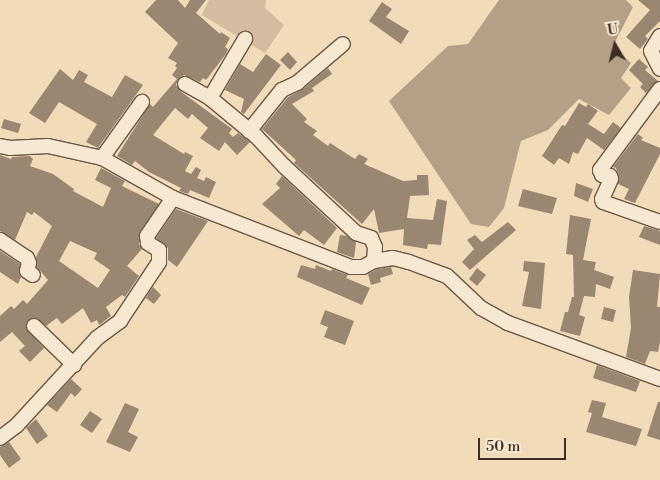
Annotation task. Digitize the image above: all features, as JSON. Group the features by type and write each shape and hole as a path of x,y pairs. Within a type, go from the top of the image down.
{"street":[{"path":"660,36 651,51 660,69"},
{"path":"210,98 244,39"},
{"path":"249,131 282,90 296,83 343,44"},
{"path":"185,84 210,98 249,131 356,233 371,238 375,246 374,261"},
{"path":"660,89 600,170 602,174 610,176 611,179 602,199 603,202 660,222"},
{"path":"102,158 142,102"},
{"path":"0,146 10,148 48,146 102,158 173,198 339,264 363,267 374,261 401,260 447,276 482,308 508,322 660,379"},
{"path":"0,438 17,424 74,365 97,338 120,321 159,262 159,250 148,242 147,236 173,198"},
{"path":"0,240 27,258 29,263 27,271 33,275"},
{"path":"34,326 74,365"}],"shaded area":[{"path":"209,0 266,0 265,8 284,25 265,53 202,15"},
{"path":"499,0 626,0 633,7 613,46 631,63 621,78 631,88 609,115 579,99 548,130 521,141 504,208 489,227 471,224 389,101 448,46 468,44"}],"building":[{"path":"156,0 178,0 185,8 190,0 206,0 196,13 220,34 221,32 230,38 225,47 228,49 226,54 206,80 203,78 200,82 184,75 178,79 176,85 180,91 232,129 229,133 233,137 238,133 250,142 237,155 225,142 219,151 200,138 208,128 192,114 188,119 175,108 153,135 184,154 185,152 193,156 185,171 191,174 196,167 201,170 197,178 204,181 206,177 216,182 209,198 190,190 188,194 179,191 181,188 149,172 135,161 132,165 117,156 150,104 153,107 177,79 172,75 177,68 175,66 177,63 168,58 178,43 145,12"},
{"path":"638,0 660,0 660,21 645,36 648,39 640,49 626,37 650,10"},
{"path":"382,2 392,9 386,17 409,31 401,44 369,21"},
{"path":"288,52 297,62 290,70 280,60"},
{"path":"266,54 281,65 244,114 241,112 244,99 225,90 240,64 253,72"},
{"path":"639,59 648,67 645,70 658,81 646,93 640,87 643,84 629,70"},
{"path":"328,68 332,74 312,88 314,91 292,104 307,119 304,122 317,131 313,135 328,146 330,143 355,159 359,154 368,159 364,164 403,181 417,180 417,175 428,175 429,195 410,196 407,218 433,220 437,199 447,201 441,245 428,244 427,249 403,245 404,229 379,233 374,209 362,224 294,163 296,160 262,129 288,97 302,90"},
{"path":"60,69 73,80 79,70 88,75 84,82 112,97 125,75 143,85 98,148 86,142 97,124 59,102 45,123 29,113"},
{"path":"579,103 586,107 588,104 598,111 588,124 604,134 613,122 621,128 604,150 587,138 578,154 573,152 569,164 559,158 554,165 542,156 562,125 565,126"},
{"path":"4,119 21,124 18,133 1,128"},
{"path":"638,134 643,138 641,140 660,148 660,154 635,203 624,199 629,189 618,184 619,176 616,168 613,167"},
{"path":"0,155 11,159 12,157 30,156 33,159 30,166 53,174 74,189 73,191 103,207 111,188 95,180 101,168 125,181 122,186 159,204 140,232 139,244 142,249 127,266 139,276 125,297 122,295 106,307 111,316 99,325 97,320 91,323 83,308 62,324 57,318 46,326 37,318 31,318 26,323 26,329 44,348 30,362 19,351 25,346 12,332 0,342 0,316 11,306 14,309 23,300 27,304 48,280 37,267 36,257 52,226 34,212 32,215 27,212 15,240 0,231","holes":["70,241 97,253 94,259 110,270 98,288 59,261"]},
{"path":"282,176 337,228 324,245 304,230 299,236 262,204 280,188 276,184"},
{"path":"576,183 593,189 588,202 574,196"},
{"path":"523,189 557,198 552,214 518,206"},
{"path":"176,209 208,221 177,267 168,260 168,248 156,238"},
{"path":"570,215 591,219 583,260 596,262 594,270 614,277 610,289 596,284 595,297 584,296 579,315 585,317 580,336 560,331 565,312 568,312 572,297 574,297 573,255 566,254"},
{"path":"508,222 516,230 470,270 462,262 474,249 467,240 475,235 482,242"},
{"path":"644,226 660,231 660,245 639,237"},
{"path":"340,235 347,236 356,242 354,258 337,252"},
{"path":"0,251 20,264 19,274 21,277 18,284 0,272"},
{"path":"524,261 545,263 541,309 522,306 529,272 523,271"},
{"path":"301,265 315,269 316,265 331,271 332,269 348,275 346,278 370,288 362,305 297,277"},
{"path":"391,267 393,274 380,278 381,282 371,285 368,274 377,269"},
{"path":"477,268 486,275 477,286 469,279"},
{"path":"633,270 660,274 657,307 660,307 660,342 658,352 650,351 645,364 626,357 631,328 629,297"},
{"path":"153,287 161,295 154,304 146,298 141,305"},
{"path":"604,307 616,310 613,322 601,319"},
{"path":"325,310 354,321 345,345 324,337 328,327 320,324"},
{"path":"597,365 640,381 636,392 593,378"},
{"path":"71,379 82,389 75,397 71,393 57,412 47,405"},
{"path":"592,400 606,403 602,417 642,429 636,446 586,432 592,413 588,412"},
{"path":"658,402 660,402 660,440 647,436"},
{"path":"125,403 139,409 128,432 138,437 130,452 106,442"},
{"path":"90,411 102,419 92,433 80,425"},
{"path":"36,419 48,436 37,444 26,428"},
{"path":"9,442 21,459 9,468 0,455 0,447"}]}
